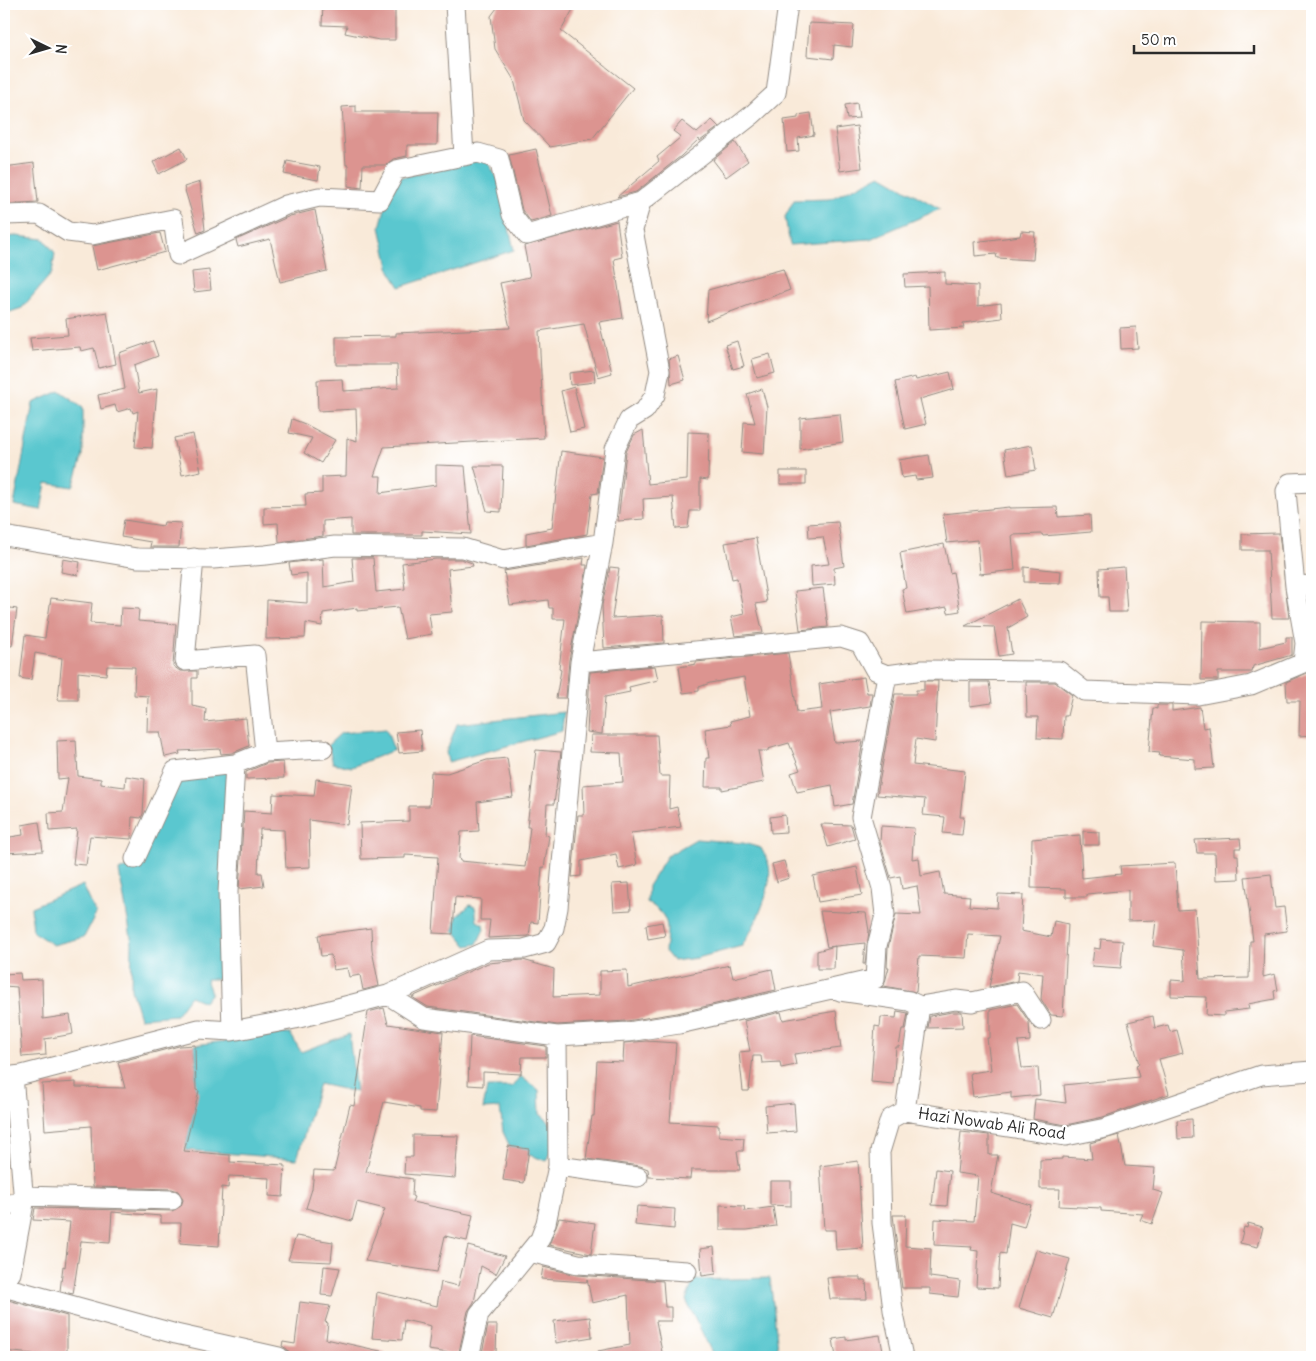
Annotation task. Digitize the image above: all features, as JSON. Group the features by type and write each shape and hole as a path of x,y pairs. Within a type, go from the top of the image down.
{"street":[{"path":"454,4 464,156"},
{"path":"4,215 39,214 68,232 92,235 172,219 178,255 286,205 319,197 380,200 396,170 478,152 499,159 512,215 527,235 641,202 752,116 776,93 788,4"},
{"path":"4,1282 11,1273 24,1200 8,1077 199,1029 232,1031 295,1019 388,995 488,950 524,949 546,943 554,928 558,908 580,662 603,543 615,449 629,420 645,410 655,394 660,371 633,230 641,202"},
{"path":"580,662 841,637 860,643 875,670 887,675 923,670 1059,671 1084,691 1198,696 1251,686 1303,663 1305,643 1304,586 1286,491 1290,483 1312,482"},
{"path":"4,536 137,558 266,555 335,546 463,548 503,560 603,543"},
{"path":"194,558 185,661 255,655 265,752"},
{"path":"388,995 424,1018 557,1036 628,1032 678,1024 801,998 875,979 878,946 885,915 882,888 861,817 887,675"},
{"path":"135,859 175,771 235,764 265,752 323,750"},
{"path":"232,1031 228,892 235,764"},
{"path":"829,990 909,1001 920,1006 956,1000 972,1002 1022,991 1041,1020"},
{"name":"Hazi Nowab Ali Road","path":"920,1006 905,1111 1066,1136 1106,1128 1261,1075 1312,1071"},
{"path":"469,1357 479,1314 540,1240 546,1223 558,1166 557,1036"},
{"path":"903,1357 892,1310 882,1223 880,1152 890,1119 905,1111"},
{"path":"558,1166 638,1176"},
{"path":"4,1204 24,1200 172,1200"},
{"path":"530,1252 578,1264 687,1271"},
{"path":"4,1287 176,1334 279,1357"}],"water":[{"path":"485,158 498,179 514,250 400,287 390,271 380,227 393,179"},
{"path":"881,175 940,209 870,239 790,245 785,217 794,200 830,199"},
{"path":"16,236 44,239 55,253 52,273 22,308 4,314 4,237"},
{"path":"60,391 83,407 83,455 73,487 46,483 41,510 14,505 33,403"},
{"path":"564,712 562,731 448,762 446,752 457,724"},
{"path":"386,729 394,750 352,767 333,763 328,745 341,733"},
{"path":"230,767 226,979 206,979 211,993 204,1002 190,996 176,1015 140,1018 131,989 132,943 119,871 137,862 177,775"},
{"path":"696,839 743,843 761,848 768,862 770,871 769,882 758,917 742,946 697,958 673,961 665,951 667,928 664,917 655,907 647,902 648,886 667,856"},
{"path":"83,885 96,914 84,937 53,945 33,932 31,907"},
{"path":"470,905 475,907 477,921 483,924 484,929 477,944 467,946 454,930 457,916"},
{"path":"290,1033 301,1052 349,1034 356,1092 319,1084 297,1159 186,1150 197,1064 194,1045"},
{"path":"520,1076 539,1090 540,1114 553,1125 555,1142 547,1161 511,1149 503,1132 500,1108 483,1109 487,1087 512,1087"},
{"path":"770,1278 779,1357 714,1357 686,1300 694,1280"}],"building":[{"path":"323,4 395,4 395,40 379,40 345,33 347,26 322,25"},
{"path":"500,4 576,4 561,31 633,88 592,139 550,147 524,120 514,80 495,49 491,16"},
{"path":"809,23 854,25 852,47 834,45 833,59 807,56"},
{"path":"857,103 859,118 847,119 845,105"},
{"path":"356,106 356,112 438,112 437,145 407,145 407,156 393,159 386,165 363,165 362,188 348,186 348,165 346,165 342,107"},
{"path":"811,113 814,135 798,138 799,151 787,152 784,120 798,118 798,115"},
{"path":"712,120 719,127 700,141 699,139 636,192 617,197 659,161 657,157 681,137 673,131 682,121 697,133"},
{"path":"857,126 862,168 840,171 835,129"},
{"path":"735,142 748,161 726,177 713,160"},
{"path":"181,147 187,159 159,174 153,162"},
{"path":"536,149 552,216 531,222 522,210 509,155"},
{"path":"287,161 320,167 318,180 284,174"},
{"path":"34,163 38,202 4,204 4,167"},
{"path":"200,182 205,230 198,233 184,187"},
{"path":"315,210 327,271 280,282 270,239 238,247 236,240 290,216"},
{"path":"617,221 622,257 614,259 623,318 599,322 612,373 598,377 584,324 539,331 544,438 384,447 374,476 381,476 380,493 436,485 436,465 465,466 471,534 422,531 422,535 351,535 351,519 323,521 323,536 279,542 278,523 264,524 264,507 306,506 305,494 322,493 322,477 346,476 347,438 357,441 356,409 318,411 317,380 342,379 343,391 398,388 397,365 336,365 336,337 396,336 396,333 510,328 500,283 530,277 524,246"},
{"path":"1021,231 1035,232 1033,260 997,258 996,254 975,256 974,242 1020,236"},
{"path":"160,233 165,252 97,270 92,246"},
{"path":"783,269 790,290 706,321 708,290"},
{"path":"209,270 211,290 194,292 192,272"},
{"path":"945,272 945,284 978,286 978,306 1001,303 1002,318 963,323 964,328 929,330 928,286 905,287 904,274"},
{"path":"107,312 116,364 99,368 94,348 81,351 80,347 32,351 30,338 68,335 66,319"},
{"path":"1136,327 1138,348 1121,349 1120,328"},
{"path":"153,341 158,356 134,365 139,393 157,389 152,448 135,447 138,411 133,413 131,408 117,412 115,405 101,409 98,395 125,389 119,353"},
{"path":"737,341 744,366 733,369 725,345"},
{"path":"770,354 775,373 757,378 752,359"},
{"path":"678,356 685,380 671,384 669,359"},
{"path":"594,370 595,382 570,385 569,373"},
{"path":"950,372 954,389 920,399 926,424 905,429 895,382 915,377 916,380"},
{"path":"574,387 584,429 570,432 561,391"},
{"path":"762,389 767,407 764,454 742,452 744,422 755,423 747,394"},
{"path":"840,414 843,442 800,449 800,418"},
{"path":"292,419 335,440 321,463 304,453 312,438 289,433"},
{"path":"643,430 648,484 687,480 688,432 709,433 708,480 700,479 700,511 690,511 688,528 676,529 673,497 643,499 644,519 618,521 626,452 634,435"},
{"path":"193,434 201,471 182,475 174,438"},
{"path":"1032,445 1036,470 1008,475 1004,450"},
{"path":"561,451 603,457 598,493 592,494 587,534 526,545 526,533 552,528"},
{"path":"929,455 933,478 916,480 915,476 902,478 899,460"},
{"path":"474,466 503,466 501,512 487,511"},
{"path":"780,471 806,471 806,484 780,484"},
{"path":"1009,507 1057,507 1058,517 1090,515 1091,532 1043,536 1042,534 1012,535 1015,570 980,574 977,540 947,543 943,514"},
{"path":"124,520 163,526 164,522 181,523 179,547 150,547 151,542 121,537"},
{"path":"838,522 844,566 834,568 835,584 812,586 811,566 829,564 823,537 809,538 808,524"},
{"path":"1279,533 1289,618 1272,618 1268,550 1242,550 1242,534"},
{"path":"756,538 767,602 756,604 763,633 735,636 731,617 744,614 737,578 732,579 725,543"},
{"path":"944,544 950,573 953,572 960,611 948,613 947,607 907,614 902,589 906,588 900,553"},
{"path":"352,558 373,558 376,592 405,589 402,563 436,559 461,559 472,563 473,566 448,569 452,612 429,614 432,634 405,639 398,607 357,611 357,608 323,613 322,626 306,623 305,638 266,639 267,600 307,603 307,573 291,575 289,563 323,559 324,587 354,582"},
{"path":"584,558 583,565 587,565 586,574 569,660 566,698 556,698 561,670 559,669 565,619 553,619 553,608 549,608 548,600 510,605 504,571"},
{"path":"63,559 80,562 78,575 61,572"},
{"path":"610,567 619,568 612,618 663,615 664,643 604,648 602,605"},
{"path":"1024,567 1061,571 1060,583 1024,582"},
{"path":"1124,567 1127,612 1109,612 1108,597 1100,597 1099,569"},
{"path":"823,588 828,627 800,630 795,591"},
{"path":"51,598 92,603 90,623 120,625 121,608 139,609 138,621 176,624 173,666 180,671 197,671 197,678 192,678 192,706 206,709 205,722 246,718 249,746 232,753 221,754 220,749 179,751 180,754 165,757 160,732 147,732 148,696 134,695 135,667 107,666 106,675 78,672 78,700 58,700 62,658 35,653 31,680 20,678 25,635 45,638"},
{"path":"1018,599 1027,617 1008,628 1012,654 999,656 994,627 965,626"},
{"path":"4,607 17,609 12,646 4,645"},
{"path":"1202,621 1260,622 1260,648 1286,642 1286,637 1292,637 1292,655 1253,666 1252,672 1218,672 1218,680 1201,680"},
{"path":"788,653 797,712 822,709 819,684 864,677 867,693 872,693 870,706 830,712 835,743 863,741 852,804 835,807 832,785 797,792 791,773 800,770 789,743 768,749 768,751 758,751 764,782 722,790 722,787 705,787 706,758 709,758 705,729 731,725 730,721 750,716 744,677 710,683 699,687 699,691 683,693 679,667 696,664 696,662"},
{"path":"655,666 658,680 629,687 630,692 605,697 602,734 587,732 590,672"},
{"path":"1312,671 1312,735 1299,736 1300,701 1287,701 1286,682"},
{"path":"924,681 938,681 935,742 916,739 913,765 965,771 960,817 964,817 962,835 943,833 945,817 923,815 925,799 877,795 895,694 916,694 916,690 924,690"},
{"path":"970,682 989,682 992,703 970,706"},
{"path":"1026,682 1055,682 1072,695 1067,716 1064,716 1063,739 1037,738 1038,717 1027,717"},
{"path":"1157,705 1172,705 1172,711 1200,707 1203,728 1209,727 1214,768 1195,769 1195,759 1159,756 1160,753 1149,752 1153,708 1157,709"},
{"path":"420,730 422,751 399,753 396,732"},
{"path":"591,735 657,735 660,776 670,776 669,809 677,807 681,827 631,833 637,865 619,869 616,854 581,861 581,876 572,877 578,815 584,815 583,785 623,782 621,753 590,752"},
{"path":"76,740 78,776 101,779 101,784 125,787 126,776 145,779 143,814 141,818 132,817 131,839 90,836 86,865 73,864 77,829 49,831 48,813 63,812 68,778 58,779 57,741"},
{"path":"536,750 561,752 554,804 547,804 545,835 549,836 544,868 542,867 538,923 531,922 529,936 488,938 490,920 480,920 481,899 455,897 453,934 433,933 438,857 405,855 405,858 361,859 360,823 409,821 409,806 429,806 431,772 447,773 487,760 507,758 513,797 477,802 479,831 461,832 459,858 460,861 525,867 530,827 527,827"},
{"path":"283,762 284,778 246,779 246,772 267,763"},
{"path":"316,779 352,784 347,825 309,820 310,867 286,868 284,830 260,829 258,873 262,873 264,886 239,889 244,811 272,813 273,794 314,796"},
{"path":"785,815 786,832 771,833 770,817"},
{"path":"39,822 43,851 4,853 4,838 23,835 22,825"},
{"path":"821,824 851,825 855,839 828,847"},
{"path":"881,826 914,828 912,859 919,858 921,876 940,872 944,894 970,896 969,906 997,908 998,894 1023,895 1021,931 1051,937 1054,921 1068,924 1063,1016 1051,1015 1041,999 1043,974 1018,971 1017,981 989,987 1000,936 968,934 966,958 919,956 916,992 884,986 889,967 887,967 888,948 896,914 921,915 917,886 902,889 900,876 891,878 880,842"},
{"path":"1083,831 1099,832 1099,845 1083,845"},
{"path":"1080,835 1082,878 1121,874 1120,866 1175,863 1178,910 1195,909 1200,979 1249,978 1250,941 1253,941 1245,877 1271,874 1275,908 1284,907 1287,931 1264,934 1263,977 1275,974 1278,990 1274,991 1275,999 1248,1004 1249,1009 1224,1012 1224,1016 1206,1015 1207,997 1171,996 1171,980 1185,981 1183,950 1153,946 1156,920 1128,921 1128,890 1087,894 1087,897 1066,897 1066,889 1031,888 1032,839"},
{"path":"1240,838 1241,848 1235,848 1235,855 1238,855 1239,879 1216,880 1215,853 1197,853 1195,840"},
{"path":"784,861 789,878 777,882 772,864"},
{"path":"857,867 862,895 818,902 813,876"},
{"path":"629,883 631,910 614,911 612,884"},
{"path":"820,911 866,913 869,931 865,964 863,964 865,943 827,947"},
{"path":"662,922 665,936 648,939 646,925"},
{"path":"371,928 372,950 379,986 363,990 360,975 349,977 347,968 333,970 331,955 321,956 318,935"},
{"path":"1101,939 1123,941 1121,968 1092,966 1094,948 1100,949"},
{"path":"835,946 834,969 817,969 817,951"},
{"path":"523,960 554,969 553,997 600,995 600,971 627,970 628,987 730,965 733,978 772,969 776,990 677,1013 627,1021 557,1025 428,1007 412,997 488,963"},
{"path":"20,973 21,980 42,979 43,1019 70,1015 73,1034 45,1039 46,1055 22,1057 17,987 4,986 4,974"},
{"path":"1017,1004 1029,1022 1030,1041 1018,1042 1022,1068 1038,1067 1040,1095 1011,1098 1011,1092 973,1097 970,1073 991,1070 987,1038 990,1038 990,1010"},
{"path":"384,1008 388,1024 443,1032 436,1112 420,1111 420,1108 384,1102 366,1172 413,1179 412,1196 414,1197 412,1202 473,1215 467,1241 445,1236 437,1272 365,1261 385,1209 357,1202 352,1221 306,1208 312,1189 314,1170 334,1171 350,1105 354,1106 368,1012"},
{"path":"836,1011 841,1048 794,1054 796,1065 781,1068 780,1062 762,1063 761,1056 753,1056 749,1091 743,1091 739,1052 750,1051 744,1021 781,1012 783,1020"},
{"path":"897,1011 908,1013 905,1029 902,1029 899,1047 896,1047 893,1084 871,1082 875,1026 880,1027 881,1017 896,1018"},
{"path":"962,1012 963,1027 928,1028 930,1016"},
{"path":"1153,1016 1155,1028 1168,1025 1170,1032 1177,1030 1183,1053 1159,1059 1169,1094 1103,1117 1066,1125 1033,1119 1035,1099 1066,1103 1064,1085 1139,1077 1136,1065 1139,1064 1128,1022"},
{"path":"470,1036 546,1046 546,1057 522,1057 521,1074 483,1072 483,1086 468,1085"},
{"path":"646,1041 676,1043 670,1122 719,1125 719,1136 744,1138 743,1151 737,1151 740,1170 691,1170 690,1179 649,1177 648,1169 640,1166 586,1159 592,1116 594,1116 597,1061 623,1062 624,1043"},
{"path":"195,1045 196,1090 199,1091 184,1151 230,1155 230,1162 285,1165 283,1197 269,1196 270,1178 229,1176 228,1188 222,1187 219,1246 180,1243 181,1223 161,1223 161,1216 112,1212 110,1243 81,1241 73,1294 60,1291 63,1266 65,1267 70,1222 33,1220 35,1208 172,1211 181,1206 183,1200 178,1191 172,1189 93,1187 91,1126 45,1130 42,1084 76,1082 76,1087 125,1088 118,1062 179,1046"},
{"path":"794,1103 796,1131 767,1133 765,1106"},
{"path":"1192,1119 1193,1138 1178,1139 1177,1120"},
{"path":"961,1132 989,1135 989,1155 998,1155 991,1193 1031,1205 1024,1227 1010,1223 1006,1254 1000,1253 998,1288 976,1287 978,1251 971,1250 972,1247 934,1245 935,1219 974,1221 978,1176 957,1173"},
{"path":"413,1135 458,1136 455,1178 404,1174 405,1157 413,1157"},
{"path":"1119,1135 1125,1166 1155,1168 1153,1190 1163,1193 1152,1224 1140,1220 1143,1214 1101,1211 1101,1208 1059,1206 1060,1189 1040,1189 1040,1160 1062,1159 1062,1157 1092,1159 1090,1143"},
{"path":"508,1146 529,1149 524,1183 503,1180"},
{"path":"858,1161 863,1248 836,1250 835,1230 824,1230 820,1166"},
{"path":"936,1169 950,1171 947,1206 932,1205"},
{"path":"770,1181 791,1181 791,1206 770,1205"},
{"path":"720,1205 744,1206 745,1211 773,1207 776,1226 747,1230 720,1230"},
{"path":"637,1206 675,1209 674,1229 635,1225"},
{"path":"893,1215 906,1215 905,1246 931,1248 930,1277 960,1281 958,1297 930,1294 930,1288 902,1288"},
{"path":"559,1218 595,1223 591,1254 549,1245"},
{"path":"1248,1223 1263,1227 1258,1247 1240,1243 1244,1227 1247,1228"},
{"path":"296,1236 333,1242 331,1262 288,1260"},
{"path":"468,1246 505,1256 496,1274 481,1266 474,1302 468,1311 459,1352 456,1354 428,1350 431,1326 404,1320 402,1340 372,1338 377,1292 437,1306 441,1282 458,1286"},
{"path":"714,1247 716,1274 702,1276 700,1249"},
{"path":"1036,1250 1070,1259 1053,1318 1019,1308"},
{"path":"324,1266 340,1268 332,1296 321,1295"},
{"path":"543,1267 577,1275 663,1281 665,1307 671,1307 671,1321 656,1321 663,1357 599,1357 598,1351 630,1345 628,1295 592,1303 587,1279 587,1282 541,1279"},
{"path":"860,1277 860,1280 866,1280 867,1299 830,1299 827,1278"},
{"path":"4,1299 67,1316 67,1357 33,1357 33,1354 4,1351"},
{"path":"300,1302 330,1306 325,1322 328,1323 326,1339 385,1352 385,1357 290,1357 287,1349 282,1346 283,1342 295,1344"},
{"path":"590,1317 592,1337 556,1343 554,1321"},
{"path":"488,1325 497,1325 496,1353 482,1353"},
{"path":"880,1335 884,1357 836,1357 833,1339 846,1337 846,1340"}]}
